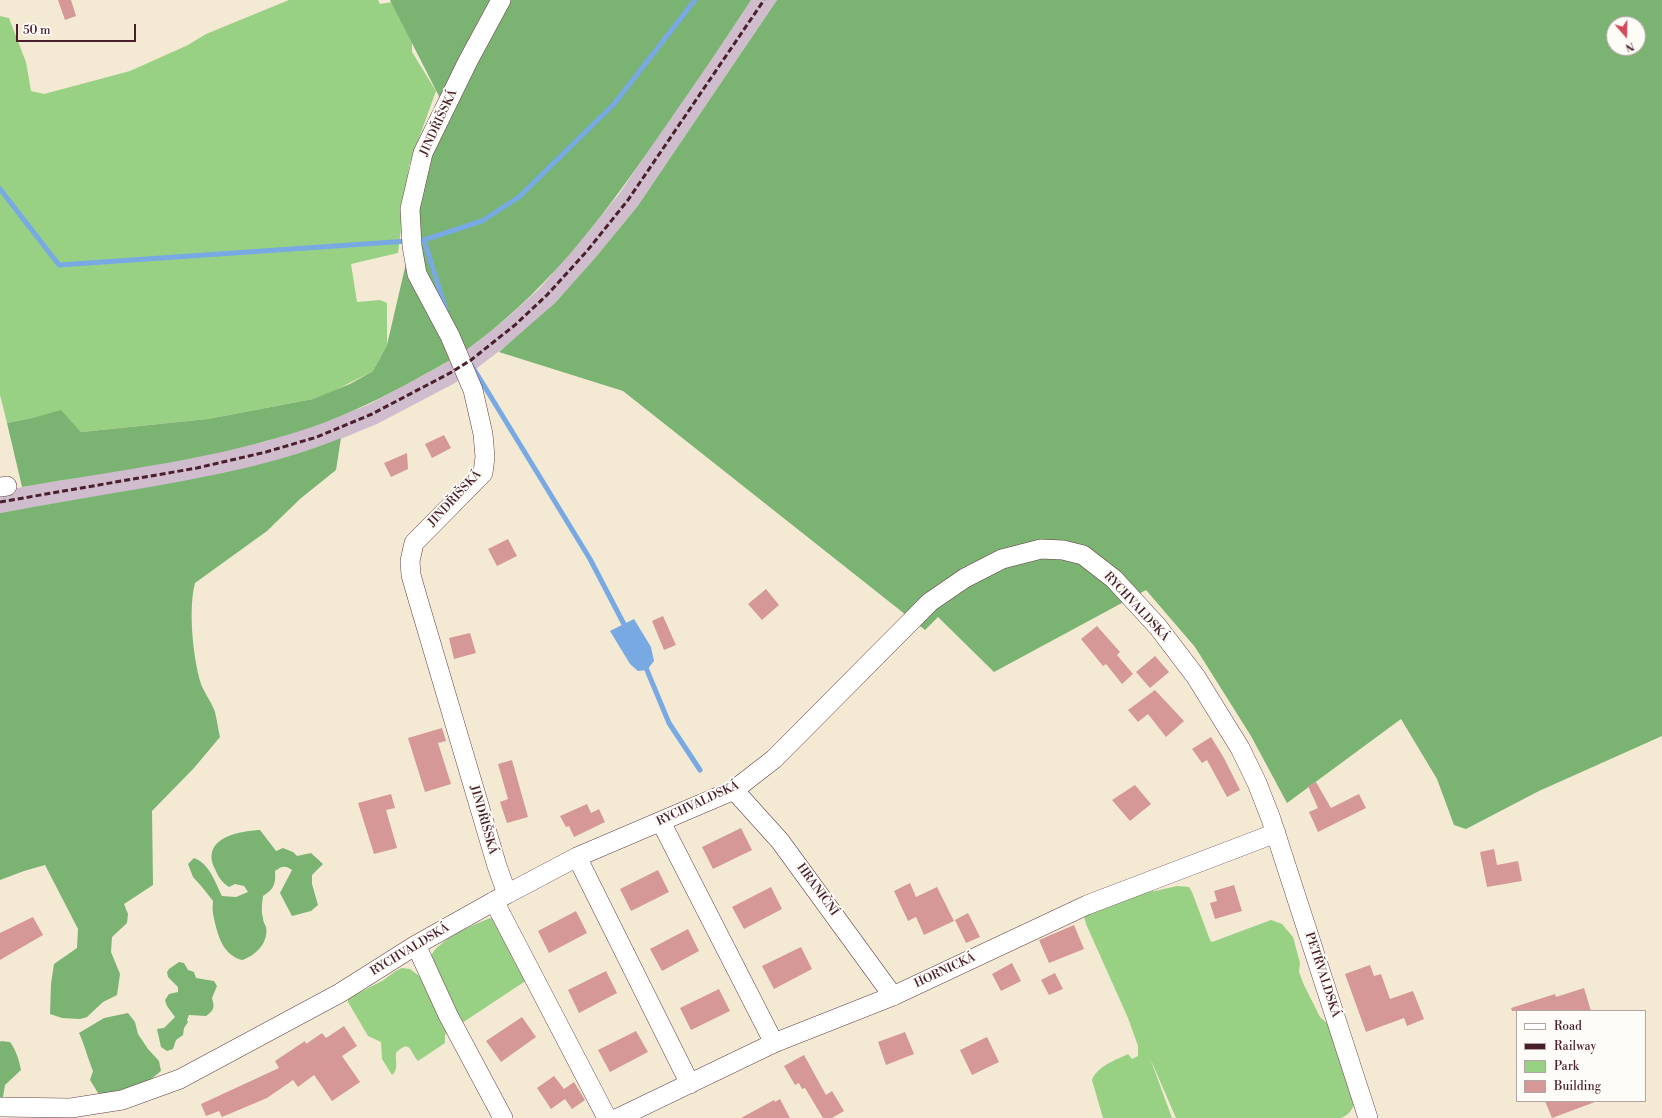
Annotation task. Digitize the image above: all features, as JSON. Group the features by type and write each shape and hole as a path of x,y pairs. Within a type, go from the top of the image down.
{"street":[{"name":"JINDŘIŠSKÁ","path":"501,0 468,61 422,153 410,209 412,246 418,274 450,336 473,390 483,434 485,457 483,472 414,543 410,561 411,575 496,866 500,897 607,1118"},
{"name":"RYCHVALDSKÁ","path":"0,1108 71,1108 122,1100 180,1079 340,993 416,945 500,897 577,857 734,790 774,759 930,602 965,578 1002,560 1041,549 1055,550 1083,556 1114,579 1158,626 1196,677 1240,748 1257,783 1276,833"},
{"name":"HRANIČNÍ","path":"734,790 780,841 893,996"},
{"path":"661,822 774,1043"},
{"name":"HORNICKÁ","path":"618,1118 774,1043 893,996 1087,906 1276,833"},
{"name":"PETŘVALDSKÁ","path":"1276,833 1368,1118"},
{"path":"577,857 690,1084"},
{"path":"416,945 448,1015 503,1118"}],"shaded area":[{"path":"751,0 777,0 637,207 555,303 523,333 477,368 455,383 377,424 321,447 269,463 199,479 0,513 0,491 195,457 264,442 314,426 368,405 444,364 476,343 540,288 619,194"}],"green space":[{"path":"289,0 378,0 380,4 399,1 412,18 412,52 436,91 409,166 398,253 351,264 357,302 380,300 387,303 387,345 373,371 330,393 313,399 208,419 81,432 61,411 7,423 0,395 0,16 9,18 26,62 31,91 44,94 130,71 188,45 206,34"},
{"path":"390,0 751,0 644,157 602,215 580,242 532,295 505,319 463,352 366,405 326,422 277,438 205,456 22,487 7,423 61,410 81,432 208,419 313,399 350,384 373,371 387,345 443,104"},
{"path":"777,0 1662,0 1662,736 1539,791 1466,829 1454,825 1437,779 1401,719 1287,803 1251,736 1195,647 1146,590 994,672 938,617 925,630 623,391 499,352 555,303 637,207"},
{"path":"341,438 336,470 300,499 267,531 195,583 192,606 192,634 198,674 204,691 215,712 220,737 194,768 152,811 153,885 124,904 128,914 127,923 112,937 111,952 120,974 117,995 103,1002 87,1017 80,1019 62,1018 50,1014 51,984 54,964 77,948 78,929 45,865 0,880 0,513 219,474 293,455"},
{"path":"260,830 276,851 283,848 293,852 297,856 311,853 323,864 312,875 312,884 318,905 311,911 292,916 280,893 292,870 284,867 275,871 274,886 263,896 262,910 263,921 266,927 265,938 260,948 256,952 242,960 236,958 223,946 215,923 213,901 193,877 188,864 194,858 204,864 222,896 236,897 248,892 244,886 235,884 229,887 222,881 214,867 212,857 213,849 218,843 233,834"},
{"path":"1177,886 1189,887 1212,942 1271,920 1282,924 1293,937 1300,963 1299,972 1320,1017 1330,1028 1355,1101 1352,1109 1346,1115 1341,1118 1176,1118 1150,1058 1172,1118 1103,1118 1092,1080 1094,1075 1102,1067 1128,1054 1132,1059 1138,1056 1138,1046 1128,1018 1086,924 1084,916 1139,892 1155,891"},
{"path":"490,918 493,918 527,980 459,1025 431,956 441,944 449,938"},
{"path":"179,962 184,963 188,970 194,972 196,978 214,981 217,986 212,998 214,1007 211,1012 206,1016 189,1015 183,1035 176,1040 173,1049 167,1051 161,1047 157,1029 164,1028 175,1017 167,1006 165,1000 169,994 178,992 178,987 168,977 167,972"},
{"path":"402,968 410,969 423,979 449,1030 445,1035 445,1043 418,1061 410,1048 405,1047 401,1049 396,1053 396,1068 392,1075 382,1059 381,1042 368,1036 348,1002 348,999"},
{"path":"128,1013 135,1022 138,1034 148,1049 159,1061 161,1071 150,1080 119,1093 98,1093 90,1080 93,1071 79,1033 104,1018"},
{"path":"1,1041 10,1042 17,1055 21,1070 5,1085 3,1097 0,1097"}],"water":[{"path":"634,619 651,647 654,661 647,670 638,671 630,664 610,631"}],"building":[{"path":"58,0 71,0 76,16 65,20"},
{"path":"444,435 451,448 432,458 425,444"},
{"path":"407,453 408,469 391,477 384,463"},
{"path":"508,539 517,556 497,566 488,549"},
{"path":"766,589 779,605 762,620 748,604"},
{"path":"663,616 676,645 664,650 652,621"},
{"path":"1097,626 1120,652 1117,655 1133,674 1122,684 1106,664 1103,666 1081,639"},
{"path":"470,633 476,653 454,659 449,638"},
{"path":"1155,656 1169,672 1150,688 1136,672"},
{"path":"1155,690 1184,721 1166,737 1148,714 1138,722 1128,710"},
{"path":"442,728 446,741 438,743 451,784 425,792 408,738"},
{"path":"1211,737 1224,758 1240,790 1227,797 1207,760 1202,763 1192,749"},
{"path":"512,760 528,817 507,823 500,802 508,799 498,764"},
{"path":"1316,782 1331,808 1359,794 1366,808 1318,832 1309,812 1318,808 1308,786"},
{"path":"1135,785 1151,804 1130,821 1112,800"},
{"path":"391,794 395,808 386,810 397,848 374,854 358,803"},
{"path":"587,804 591,813 599,809 605,822 574,837 569,826 566,827 560,816"},
{"path":"741,828 752,850 713,869 702,847"},
{"path":"1494,849 1497,865 1518,861 1522,881 1487,887 1480,852"},
{"path":"658,870 669,892 631,911 620,889"},
{"path":"910,883 916,897 937,887 954,921 924,935 916,917 908,921 894,891"},
{"path":"1234,885 1242,911 1215,919 1210,903 1217,901 1214,891"},
{"path":"771,887 782,909 744,929 732,907"},
{"path":"576,911 587,933 549,953 538,931"},
{"path":"968,913 980,937 966,943 955,920"},
{"path":"33,917 43,935 0,960 0,933"},
{"path":"1074,925 1084,949 1049,963 1039,940"},
{"path":"688,929 699,951 662,971 650,949"},
{"path":"801,947 812,969 774,989 762,966"},
{"path":"1012,963 1021,981 1001,991 992,974"},
{"path":"1370,965 1374,976 1381,974 1390,999 1413,991 1424,1019 1407,1026 1404,1018 1366,1032 1345,974"},
{"path":"606,971 617,993 579,1013 568,990"},
{"path":"1055,973 1063,989 1049,995 1041,980"},
{"path":"1584,988 1591,1010 1512,1011 1511,1008 1555,994 1556,997"},
{"path":"719,989 730,1011 691,1030 680,1008"},
{"path":"522,1017 536,1037 501,1062 486,1041"},
{"path":"344,1026 357,1046 342,1056 360,1082 332,1101 314,1075 298,1087 293,1080 267,1098 222,1117 219,1111 206,1116 201,1104 279,1068 275,1061 305,1041 306,1044 322,1033 326,1038"},
{"path":"636,1031 648,1052 610,1072 598,1050"},
{"path":"905,1032 914,1054 886,1065 878,1042"},
{"path":"987,1037 999,1062 972,1075 960,1050"},
{"path":"804,1055 826,1095 832,1091 844,1111 832,1118 823,1118 805,1088 802,1089 799,1083 795,1085 784,1066"},
{"path":"554,1076 564,1089 574,1082 585,1100 572,1109 565,1099 551,1109 537,1088"},
{"path":"780,1099 790,1118 741,1118 774,1100 775,1102"},
{"path":"1545,1102 1595,1102 1552,1118"}],"waterway":[{"path":"424,240 482,221 519,197 614,104 695,0"},
{"path":"0,189 59,265 408,241"},
{"path":"415,241 424,240 446,310"},
{"path":"472,366 590,559 627,630"},
{"path":"644,663 669,723 700,770"}],"railway":[{"path":"0,502 197,468 266,452 317,437 372,414 450,373 471,360 515,325 547,295 587,251 628,200 764,0"}]}
